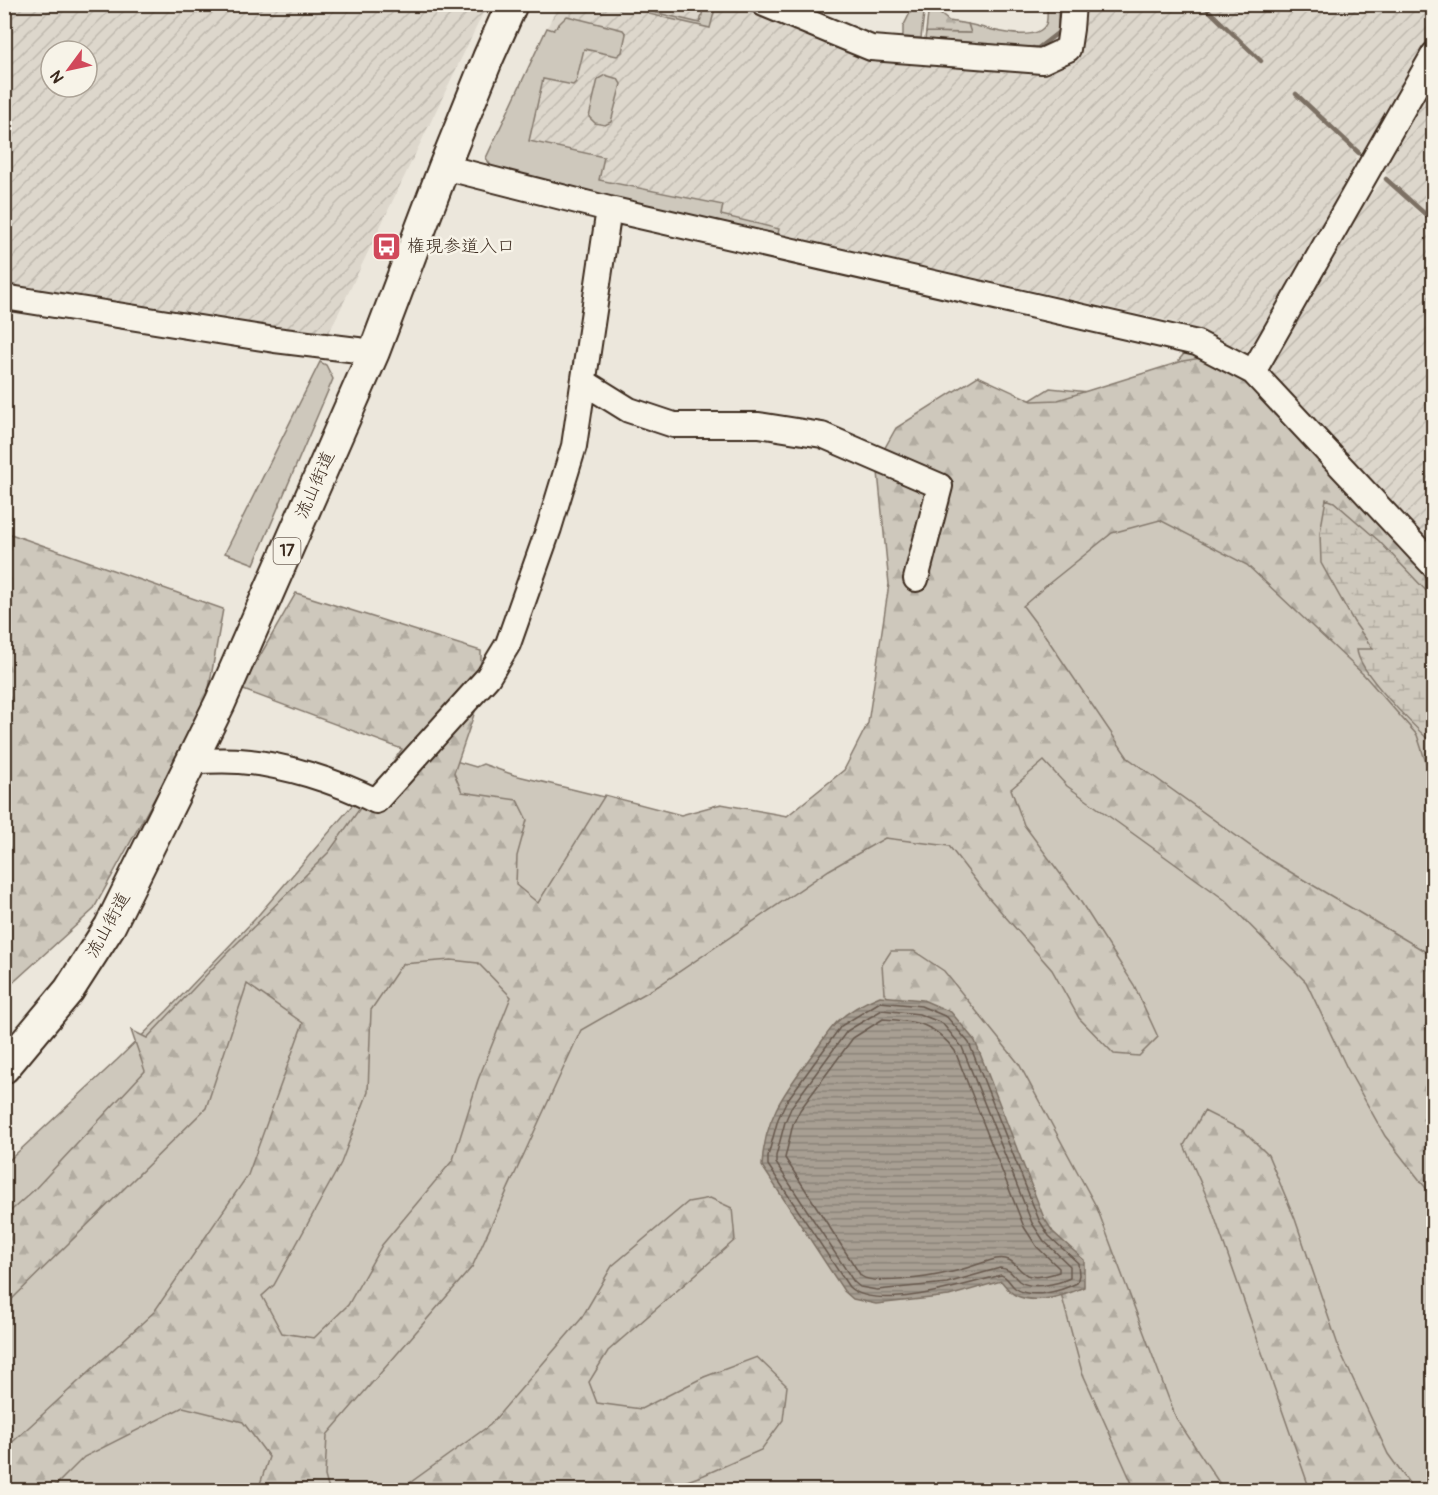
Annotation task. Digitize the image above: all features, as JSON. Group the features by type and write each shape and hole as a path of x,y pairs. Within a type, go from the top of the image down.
{"main road":[{"name":"流山街道","path":"4,1068 69,990 110,926 220,704 374,352 444,167 512,4"}],"street":[{"path":"765,4 871,48 1042,61 1068,49 1073,4"},
{"path":"1253,372 1434,54"},
{"path":"444,167 609,209 1197,343 1253,372 1434,566"},
{"path":"192,761 240,761 282,767 318,778 376,801 488,677 508,644 549,528 574,446 609,209"},
{"path":"4,297 275,340 374,352"},
{"path":"584,381 629,410 674,425 759,425 822,435 940,486 916,579"}],"shaded area":[{"path":"4,5 487,5 327,337 5,287"},
{"path":"558,5 749,5 869,53 1050,67 1080,5 1433,5 1433,33 1372,148 1362,150 1357,155 1342,198 1254,352 1244,354 1220,339 1183,324 494,171 486,158"},
{"path":"1433,75 1433,219 1387,176 1384,163"},
{"path":"1384,180 1433,226 1433,555 1275,386 1271,366 1358,209"}],"green space":[{"path":"652,5 655,5 653,12 700,23 703,10 709,12 711,5 716,5 710,28 649,14"},
{"path":"914,5 925,5 921,38 903,37 903,27"},
{"path":"929,5 949,21 968,24 971,33 926,32"},
{"path":"1047,5 1059,5 1058,31 1037,48 925,39 926,32 970,33 968,24 1010,33 1032,33 1041,30 1046,24"},
{"path":"567,16 623,30 626,34 622,52 617,56 584,49 576,82 573,85 543,79 529,141 604,157 599,180 723,205 721,215 779,229 778,234 494,171 486,158 547,28 553,30"},
{"path":"605,75 618,79 621,84 611,122 605,125 595,123 589,117 598,79"},
{"path":"1188,349 1243,382 1433,724 1433,1490 5,1490 5,1164 167,1011 255,919 355,802 428,753 476,767 483,764 514,775 637,805 720,856 848,806 958,445 1050,388 1147,398"},
{"path":"1231,353 1433,575 1433,784 1417,735 1364,675 1247,565 1160,520 1112,533 1023,606 1128,758 1270,860 1433,956 1433,1197 1385,1136 1347,1068 1306,982 1225,900 1067,786 1044,761 1011,789 1024,825 1079,899 1134,985 1158,1037 1139,1056 1114,1054 1079,1018 1052,970 989,898 949,846 885,838 829,870 658,986 581,1030 472,1267 327,1435 325,1476 329,1490 258,1490 269,1457 243,1422 183,1407 84,1457 51,1490 5,1490 5,1449 154,1312 248,1175 303,1023 247,984 206,1108 5,1306 5,1216 34,1190 145,1071 131,1030 147,1038 226,954 329,852 402,749 241,689 296,593 481,651 481,694 454,773 462,792 517,800 527,820 517,856 516,885 538,903 605,795 681,815 721,804 787,816 844,770 868,723 889,584 877,462 896,428 978,376 1032,401 1058,400 1183,361","holes":["451,960 478,963 511,997 478,1080 453,1160 382,1245 348,1305 314,1338 282,1333 262,1296 274,1285 341,1163 368,1092 371,1010 402,964"]},
{"path":"320,362 326,365 333,379 254,564 225,553"},
{"path":"1326,499 1334,502 1379,541 1433,598 1433,744 1388,698 1366,671 1360,659 1357,649 1373,649 1354,622 1321,563 1320,533"},
{"path":"5,532 223,609 206,705 93,910 7,988 5,986"},
{"path":"891,951 914,951 944,971 1019,1064 1097,1208 1176,1418 1224,1490 1135,1490 1082,1372 1058,1282 914,1030 884,993 882,965"},
{"path":"1204,1111 1244,1131 1268,1155 1295,1219 1340,1351 1388,1454 1414,1490 1310,1490 1210,1204 1184,1145"},
{"path":"710,1198 732,1208 735,1240 608,1351 589,1382 597,1403 641,1409 704,1377 757,1357 787,1386 783,1420 761,1450 704,1475 662,1490 400,1490 490,1425 581,1319 612,1266 688,1202"}],"water":[{"path":"880,996 923,1000 951,1012 975,1041 1044,1218 1053,1232 1084,1260 1084,1287 1059,1296 1032,1299 1015,1295 1001,1281 949,1296 876,1304 853,1299 844,1291 762,1166 764,1149 778,1106 830,1030 851,1011"}],"waterway":[{"path":"1033,48 1037,49 1059,32 1060,4"},
{"path":"1202,4 1261,61"},
{"path":"1296,94 1359,153"},
{"path":"1386,179 1434,222"}],"place":[{"name":"権現参道入口","path":"386,246"}]}
